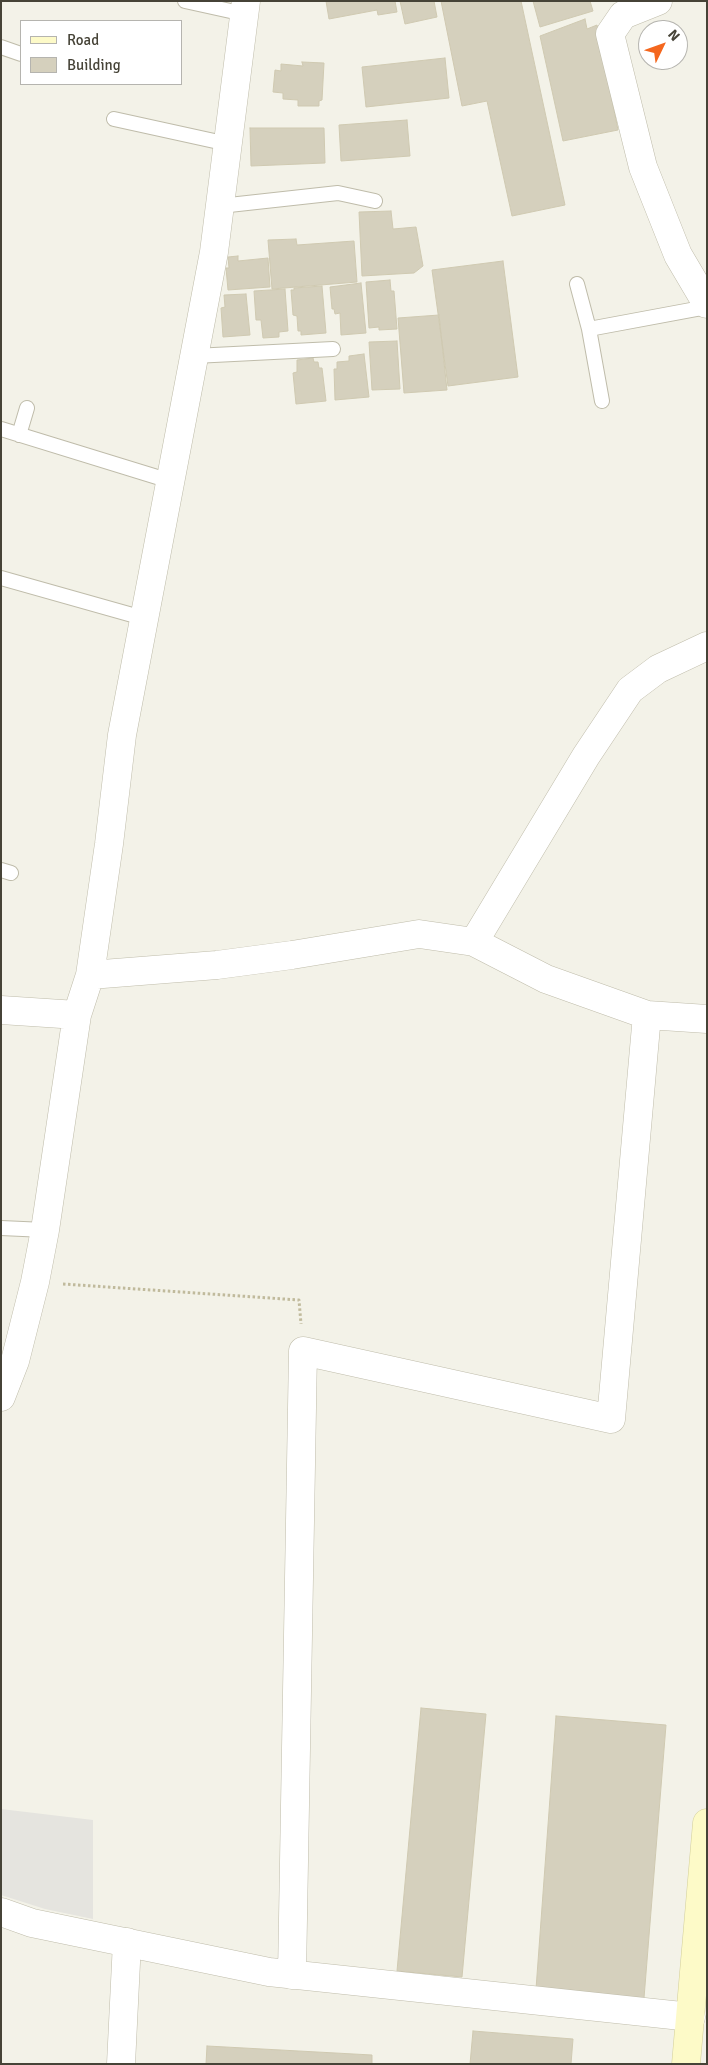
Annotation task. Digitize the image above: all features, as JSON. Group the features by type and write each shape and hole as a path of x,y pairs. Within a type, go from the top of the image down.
{"street":[{"path":"658,1 623,15 610,34 644,167 678,255 707,305"},
{"path":"1,1397 8,1362 35,1282 46,1230 77,1015 90,975 109,844 122,735 214,252 245,8"},
{"path":"474,942 586,756 630,690 658,669 707,646"},
{"path":"90,975 217,965 292,956 419,934 474,942 546,979 647,1015 707,1019"},
{"path":"1,1010 77,1015"},
{"path":"292,1975 303,1351 611,1419 647,1015"},
{"path":"686,2064 707,1823"},
{"path":"1,1912 32,1923 269,1972 691,2017"},
{"path":"121,2064 127,1942"}],"lane":[{"path":"185,1 245,8"},
{"path":"1,47 20,54"},
{"path":"114,119 228,144"},
{"path":"220,206 338,193 375,201"},
{"path":"577,284 589,329 602,401"},
{"path":"589,329 707,305"},
{"path":"194,356 333,349"},
{"path":"19,435 27,408"},
{"path":"1,429 170,481"},
{"path":"1,578 143,618"},
{"path":"1,1228 46,1230"}],"path":[{"path":"35,1282 299,1300 303,1351"}],"shaded area":[{"path":"1,1809 93,1820 93,1919 45,1909 1,1895"}],"building":[{"path":"326,1 395,1 397,12 378,15 377,10 329,19"},
{"path":"400,1 434,1 437,17 405,24"},
{"path":"441,1 521,1 565,205 512,216 487,101 462,106"},
{"path":"533,1 590,1 593,11 540,27"},
{"path":"585,19 587,29 597,25 618,130 563,141 540,36"},
{"path":"445,58 449,98 366,107 362,67"},
{"path":"302,62 324,63 322,100 319,101 319,106 298,106 298,100 283,99 283,93 273,92 275,70 281,71 281,64 303,66"},
{"path":"407,120 410,156 341,161 339,125"},
{"path":"250,128 324,128 325,163 251,166"},
{"path":"391,211 393,229 416,227 423,266 414,273 362,276 359,212"},
{"path":"296,239 297,245 354,241 357,282 272,289 268,240"},
{"path":"238,256 238,261 268,258 270,287 228,290 226,268 229,268 228,257"},
{"path":"503,261 518,377 448,386 432,270"},
{"path":"390,280 391,291 394,291 397,329 379,330 379,327 369,328 366,282"},
{"path":"361,283 366,333 341,335 340,313 335,314 334,309 332,309 330,287"},
{"path":"322,286 326,333 301,335 301,331 298,331 297,316 293,315 291,290 294,290 294,288"},
{"path":"285,289 288,331 279,332 279,337 263,338 261,320 256,320 254,291"},
{"path":"246,294 250,335 223,337 221,308 225,307 224,295"},
{"path":"439,315 447,390 404,393 398,318"},
{"path":"397,341 400,389 372,390 369,342"},
{"path":"364,354 369,397 335,400 334,369 337,369 337,362 349,361 349,356"},
{"path":"313,358 314,362 318,362 319,368 322,368 326,401 296,404 293,373 297,372 297,360"},
{"path":"421,1708 486,1714 462,1977 397,1971"},
{"path":"556,1716 666,1725 644,1998 536,1989"},
{"path":"473,2031 573,2039 571,2064 470,2064"},
{"path":"207,2046 372,2055 372,2064 206,2064"}]}
